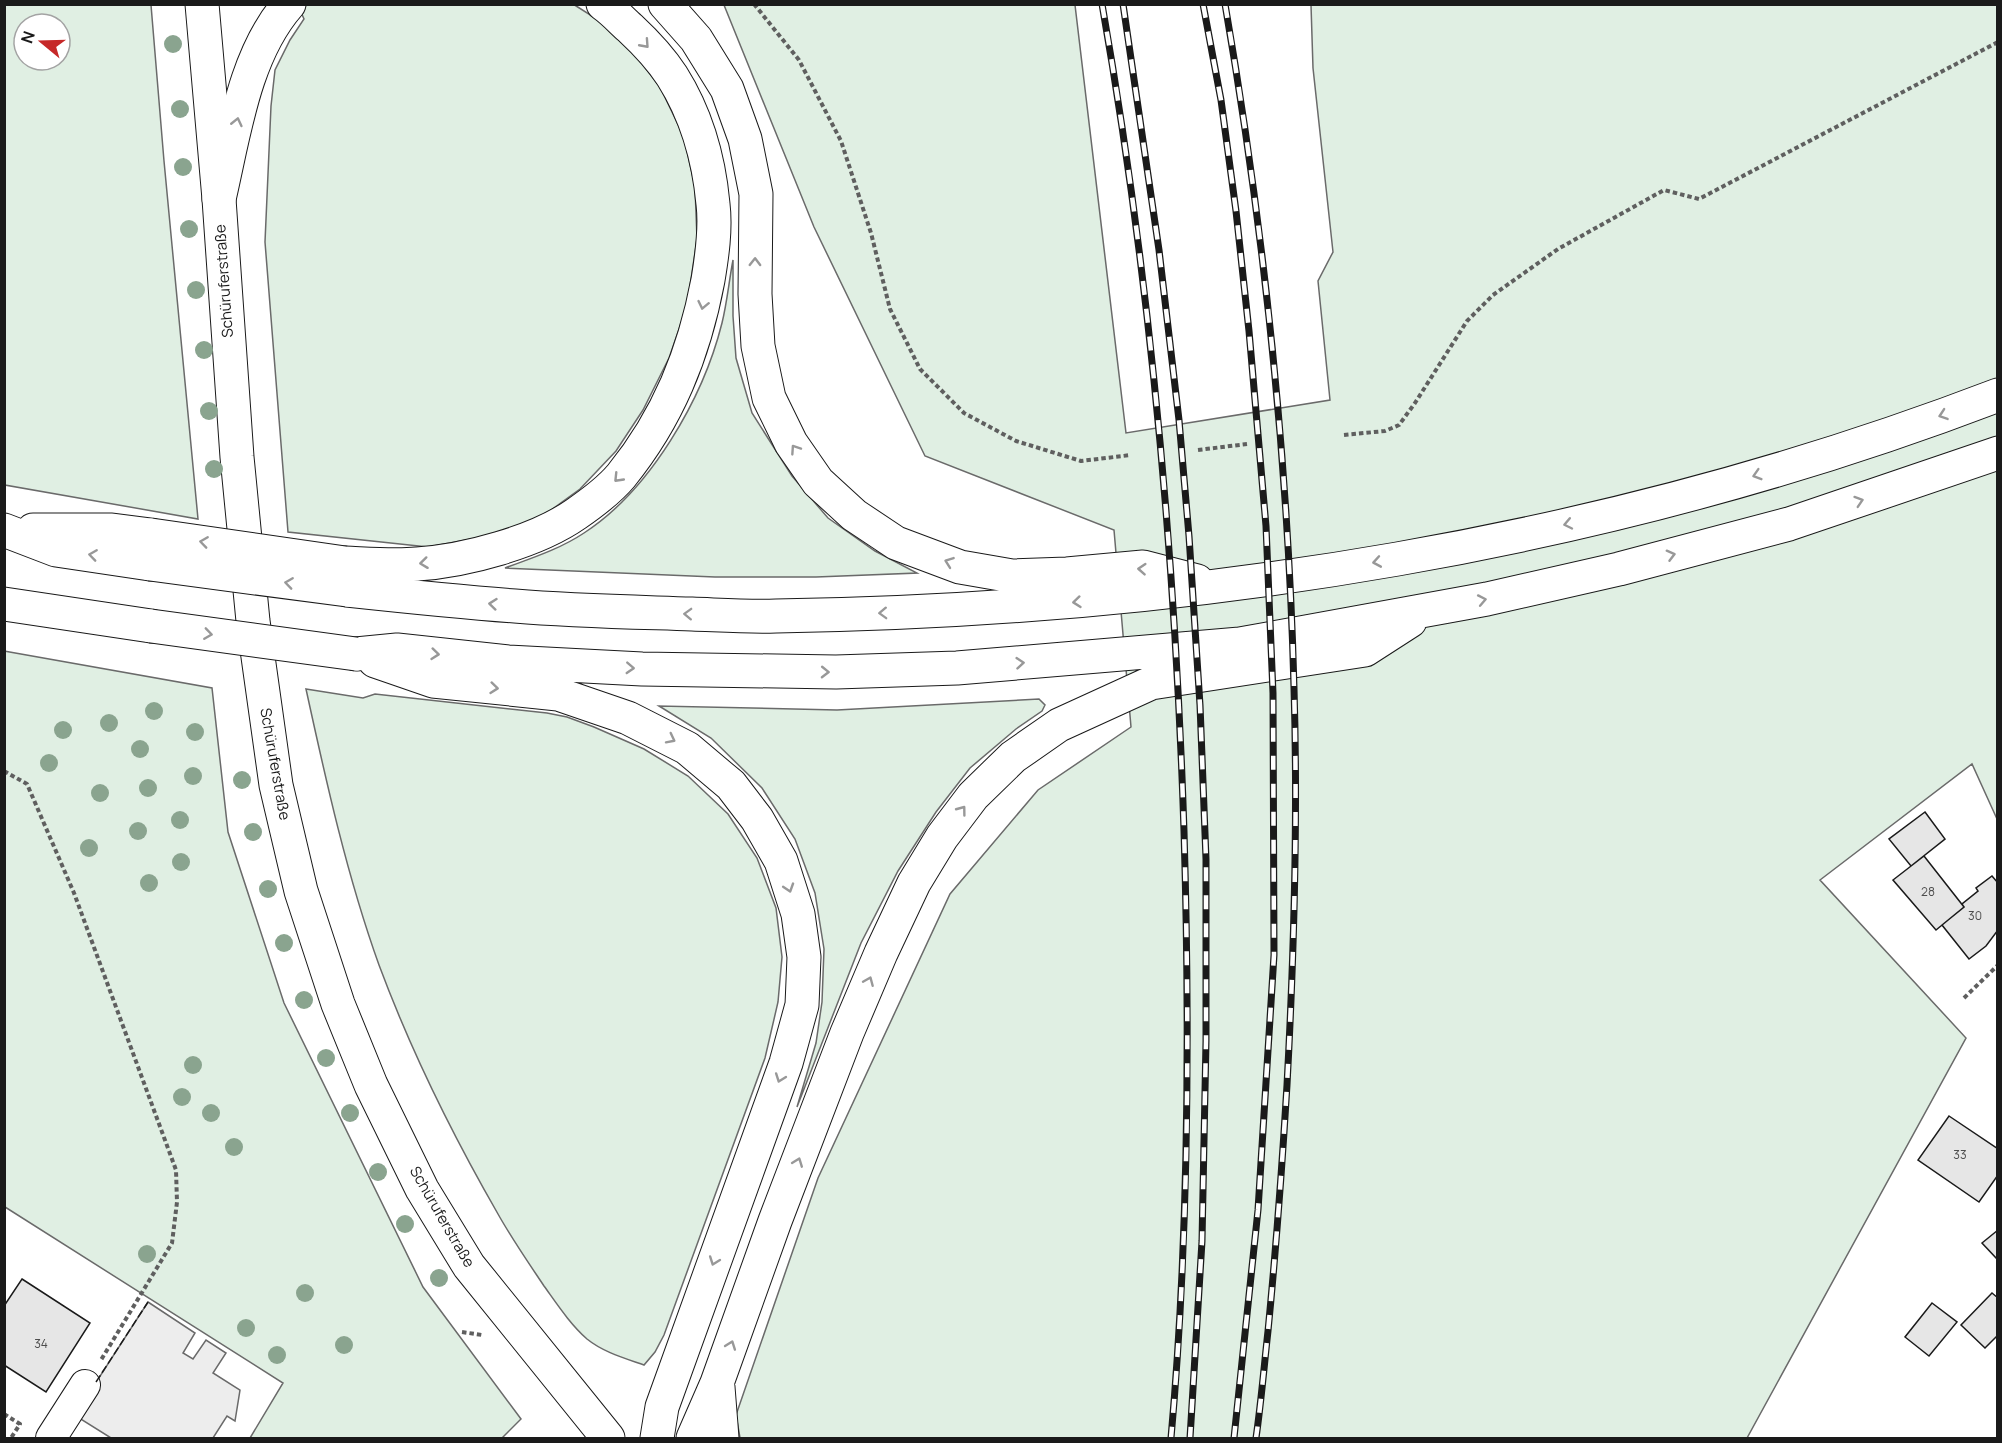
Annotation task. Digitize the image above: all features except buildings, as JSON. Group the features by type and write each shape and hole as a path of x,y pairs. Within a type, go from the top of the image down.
{"main road":[{"name":"Schüruferstraße","path":"202,4 219,199 237,457 253,621 276,785 304,901 338,1004 371,1085 422,1189 469,1266 608,1438"},
{"path":"219,199 242,98 261,48 280,14 289,4"},
{"path":"346,577 457,559 540,534 575,515 619,478 655,428 685,368 702,311 713,253 714,205 706,158 692,115 671,75 643,41 603,4"},
{"path":"665,4 696,39 726,89 745,139 756,194 755,294 758,346 769,398 791,443 818,482 854,515 896,543 960,567 1012,576 1143,567 1219,586"},
{"path":"4,530 112,530 151,549 346,577 516,607 634,613 772,616 993,608 1219,586 1335,570 1453,549 1607,515 1738,481 1867,441 1998,395"},
{"path":"356,654 397,650 508,662 654,669 836,672 935,669 1240,644 1487,599 1619,569 1789,524 1998,453"},
{"path":"4,604 356,654 432,681 558,694 628,718 687,747 731,784 757,819 781,861 798,914 804,957 802,1005 786,1064 662,1407 657,1438"},
{"path":"693,1438 717,1383 783,1199 847,1033 881,953 914,883 942,837 973,796 1013,757 1059,725 1151,684 1365,650 1424,611"},
{"path":"717,1383 722,1438"}],"street":[{"path":"51,1438 85,1385"}],"path":[{"path":"754,4 799,60 841,141 871,233 890,309 920,369 964,413 1016,441 1081,461 1131,455"},
{"path":"1344,435 1385,430 1398,424 1415,403 1467,321 1493,295 1558,249 1664,190 1699,199 1998,42"},
{"path":"1198,450 1247,444"},
{"path":"4,771 27,784 74,893 176,1170 177,1202 172,1243 85,1385"},
{"path":"1965,998 1998,965"},
{"path":"4,1414 20,1424 11,1438"}],"green space":[{"path":"573,4 600,21 630,48 660,87 684,137 695,187 697,239 687,306 669,358 643,410 616,451 580,489 547,513 504,533 428,547 288,532 265,242 271,106 275,70 304,19 300,10 307,5"},
{"path":"4,5 151,5 198,519 5,485"},
{"path":"724,5 1075,5 1126,433 1330,400 1318,281 1333,252 1313,68 1311,5 1997,5 1997,819 1972,764 1820,880 1966,1038 1747,1438 740,1438 736,1415 818,1178 950,894 1038,790 1131,727 1114,530 925,456 814,227"},
{"path":"733,260 736,358 752,413 792,476 828,518 875,551 917,573 816,577 715,577 505,568 536,557 584,533 608,515 652,468 671,440 702,382 722,323"},
{"path":"4,651 212,688 228,832 284,1003 423,1287 521,1419 502,1438 250,1438 283,1383 5,1207"},
{"path":"306,689 363,698 375,694 547,713 567,717 594,727 644,749 688,776 728,814 757,858 776,908 782,957 778,1002 765,1058 664,1335 655,1352 644,1365 600,1348 587,1339 569,1320 509,1232 449,1123 405,1029 367,931 338,828"},
{"path":"1039,699 1045,705 1042,711 1016,729 970,768 936,812 898,871 861,943 797,1107 816,1043 822,1002 824,949 815,893 795,839 762,788 711,738 659,706 837,710"}],"shaded area":[{"path":"148,1302 195,1333 183,1353 193,1359 206,1340 226,1353 213,1373 240,1390 235,1421 227,1416 213,1438 111,1438 79,1418 91,1390"}],"railway":[{"path":"1102,4 1119,107 1147,313 1167,520 1180,727 1186,907 1187,1135 1181,1287 1171,1438"},
{"path":"1123,4 1159,250 1179,420 1200,705 1206,859 1206,1041 1202,1241 1190,1438"},
{"path":"1203,4 1221,100 1249,331 1266,526 1273,693 1274,955 1258,1210 1234,1438"},
{"path":"1225,4 1251,174 1272,345 1286,516 1295,738 1295,887 1287,1085 1274,1270 1256,1438"}],"fence":[{"path":"96,1382 148,1302"}]}
